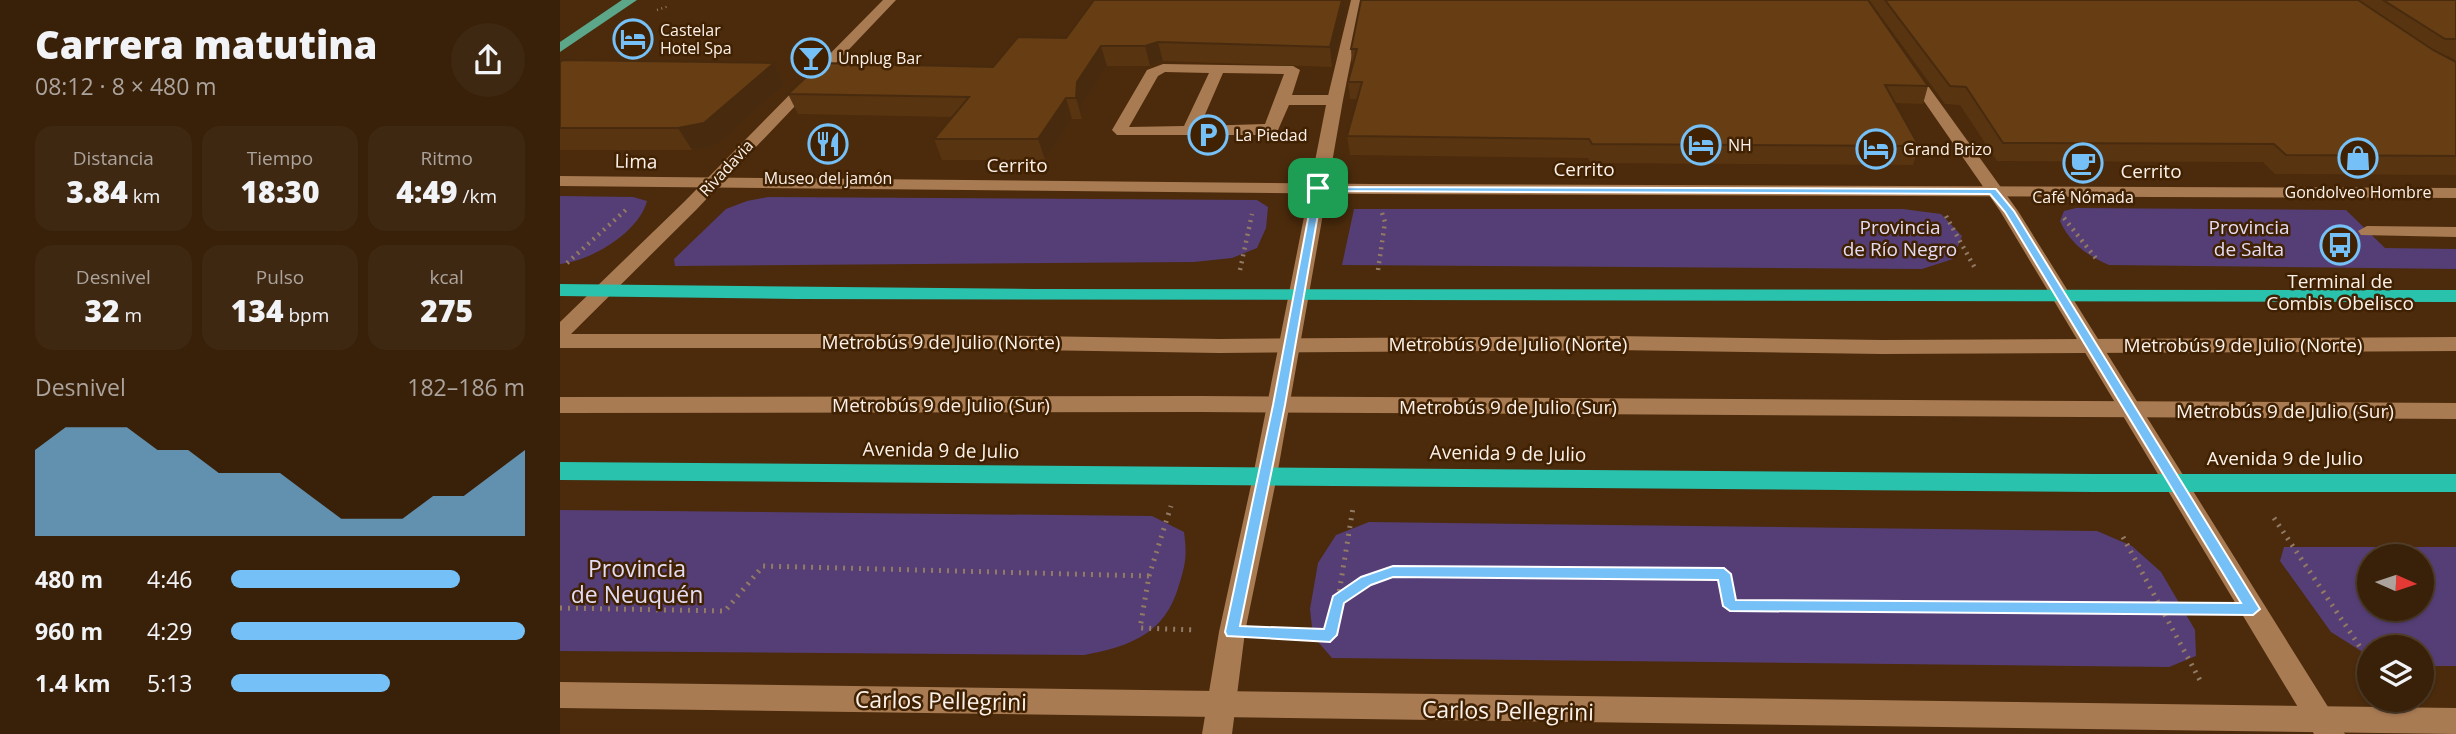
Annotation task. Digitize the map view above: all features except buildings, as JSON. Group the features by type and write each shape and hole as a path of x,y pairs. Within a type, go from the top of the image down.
{"highway":[{"path":"560,290 1298,295 2060,293 2456,296"},
{"name":"Avenida 9 de Julio","path":"560,471 2176,484 2456,483"}],"main road":[{"path":"560,48 631,0"}],"street":[{"name":"Rivadavia","path":"560,333 711,184 890,0"},
{"path":"1217,734 1232,632 1279,405 1335,100 1357,0"},
{"path":"1899,56 2009,211 2325,727"},
{"path":"1163,68 1218,69 1293,70 1272,127 1267,130 1120,130 1152,73 1163,68"},
{"path":"1190,131 1218,69"},
{"path":"1283,100 1335,100"},
{"name":"Lima","path":"560,181 711,184"},
{"name":"Cerrito","path":"711,184 2456,193"},
{"path":"2367,231 2456,232"},
{"name":"Metrobús 9 de Julio (Norte)","path":"560,341 2092,346 2456,344"},
{"name":"Metrobús 9 de Julio (Sur)","path":"560,405 1279,405 2456,411"},
{"name":"Carlos Pellegrini","path":"560,695 2221,719 2325,727 2456,721"}],"path":[{"path":"657,10 669,6"},
{"path":"560,270 656,182"},
{"path":"1943,210 1976,270"},
{"path":"2059,212 2098,261"},
{"path":"2274,518 2357,642"},
{"path":"2123,537 2221,719"},
{"path":"560,608 725,611 763,566 1149,576 1140,628 1330,635 1338,600 1366,581 1393,572 1724,574 1730,606 2253,609"}],"green space":[{"path":"560,196 633,197 647,201 634,224 612,243 586,257 560,264"},
{"path":"768,197 1257,200 1268,207 1266,228 1257,248 1232,258 1194,262 675,266 674,259 726,209"},
{"name":"Provincia de Salta","path":"2076,208 2346,210 2385,248 2456,249 2456,269 2109,265 2080,247 2064,229 2060,221 2064,211"},
{"name":"Provincia de Río Negro","path":"1354,209 1903,209 1941,214 1962,236 1953,259 1922,269 1342,265"},
{"name":"Provincia de Neuquén","path":"560,510 1152,516 1184,532 1185,558 1173,602 1155,626 1131,642 1084,655 560,651"},
{"path":"1369,522 2097,531 2132,546 2161,572 2195,630 2196,656 2169,667 1332,658 1313,636 1310,609 1318,563 1336,535"},
{"path":"2284,547 2357,547 2357,621 2434,621 2434,547 2456,547 2456,666 2434,666 2434,635 2357,635 2357,648 2331,632 2280,561"}],"place":[{"name":"Castelar Hotel Spa","path":"633,39"},
{"name":"Unplug Bar","path":"811,58"},
{"name":"La Piedad","path":"1208,135"},
{"name":"Museo del jamón","path":"828,144"},
{"name":"NH","path":"1701,145"},
{"name":"Grand Brizo","path":"1876,149"},
{"name":"Gondolveo Hombre","path":"2358,158"},
{"name":"Café Nómada","path":"2083,163"},
{"name":"Terminal de Combis Obelisco","path":"2340,245"}],"route":[{"path":"1318,188 1993,191 2009,211 2253,609 1730,606 1724,574 1393,572 1366,581 1338,600 1330,635 1232,632 1279,405 1318,188"}]}
